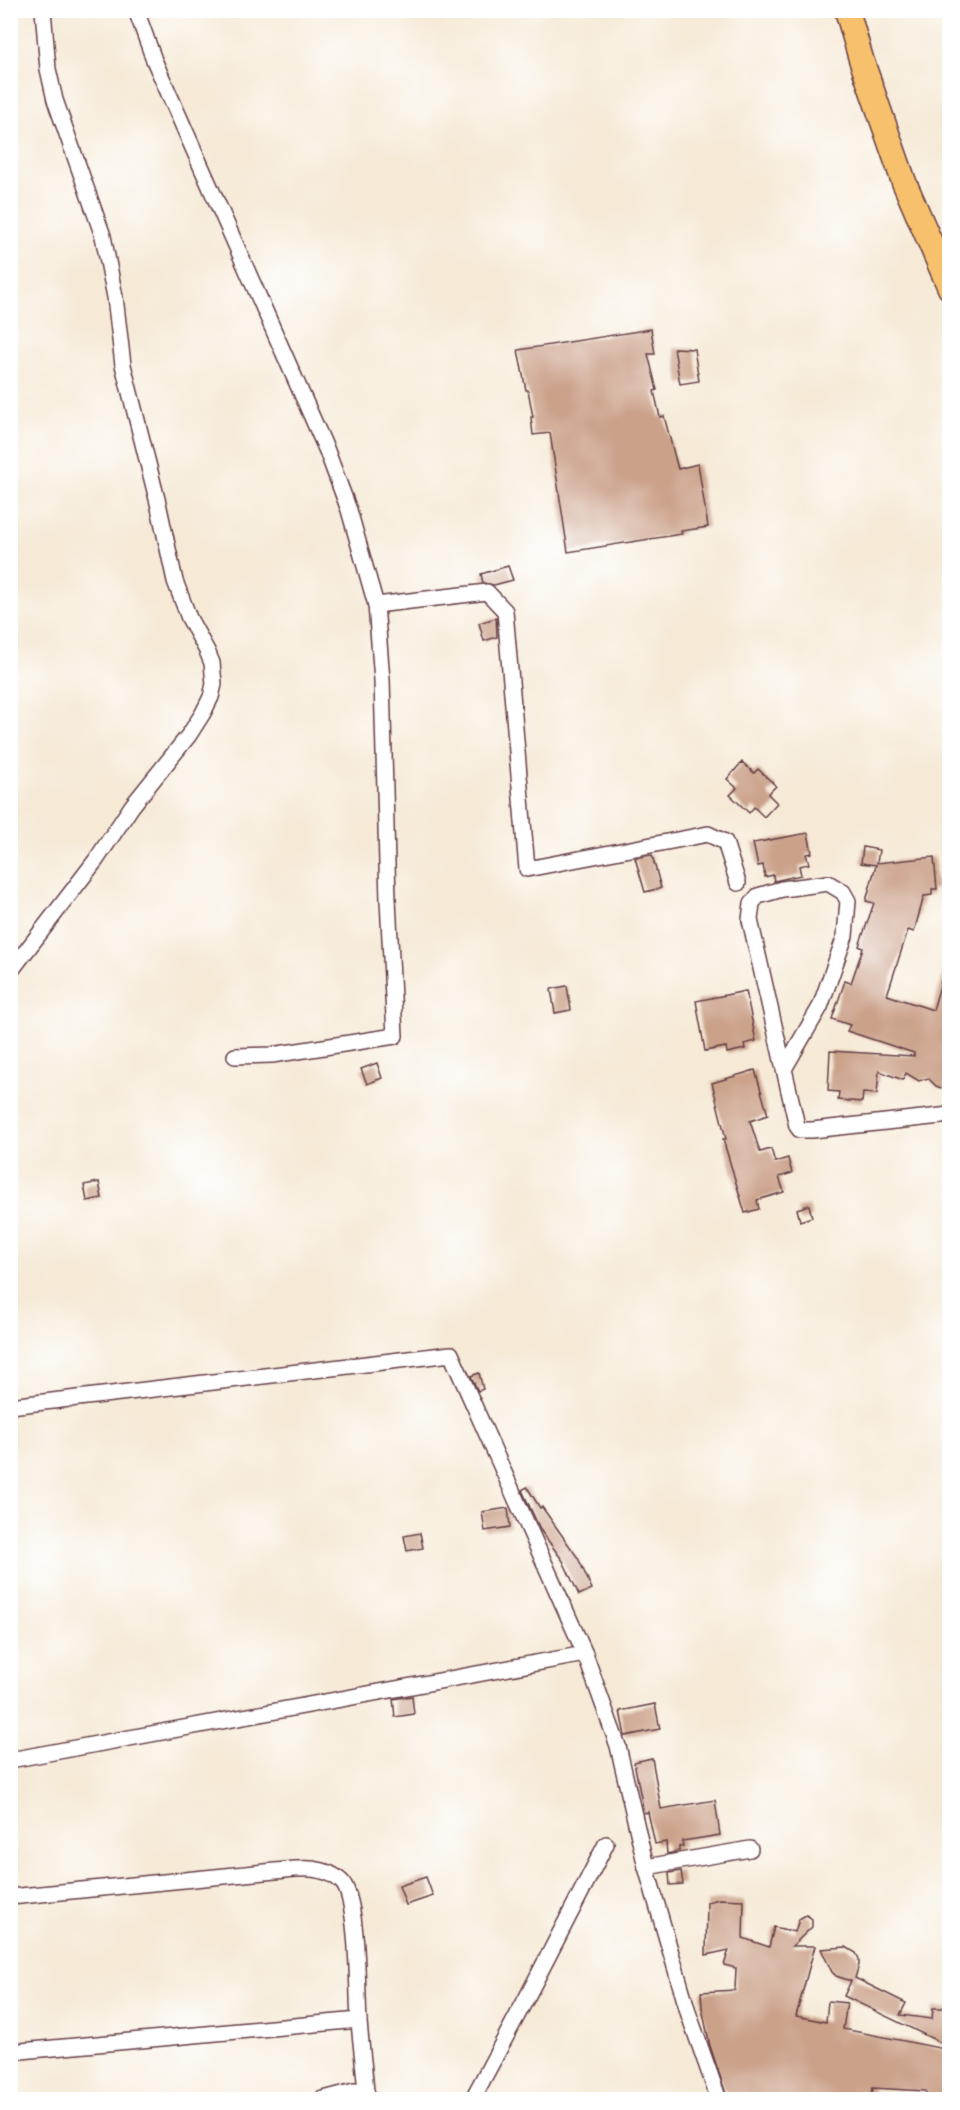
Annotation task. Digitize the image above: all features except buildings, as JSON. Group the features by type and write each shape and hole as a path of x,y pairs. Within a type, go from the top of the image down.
{"main road":[{"path":"847,10 861,59 904,182 950,288"}],"street":[{"path":"10,972 96,860 132,806 189,735 211,697 213,684 212,663 181,598 172,571 156,493 123,365 110,264 103,236 55,100 48,69 43,10"},
{"path":"136,10 154,60 327,452 349,510 376,605 382,680 388,900 395,1036 272,1055 235,1056"},
{"path":"376,605 487,592 505,611 527,869 708,834 725,842 738,883"},
{"path":"784,1069 820,1007 845,936 848,901 843,892 828,883 768,892 758,896 752,903 750,920 794,1118 800,1130 950,1115"},
{"path":"10,1406 450,1354 585,1654 618,1746 646,1867 688,2015 719,2100"},
{"path":"10,1760 585,1654"},
{"path":"472,2100 606,1844"},
{"path":"646,1867 750,1849"},
{"path":"10,1898 275,1870 318,1868 335,1875 344,1883 353,1917 359,2020 367,2095 320,2100"},
{"path":"10,2052 359,2020"}],"path":[{"path":"10,144 12,170 10,186"}]}
